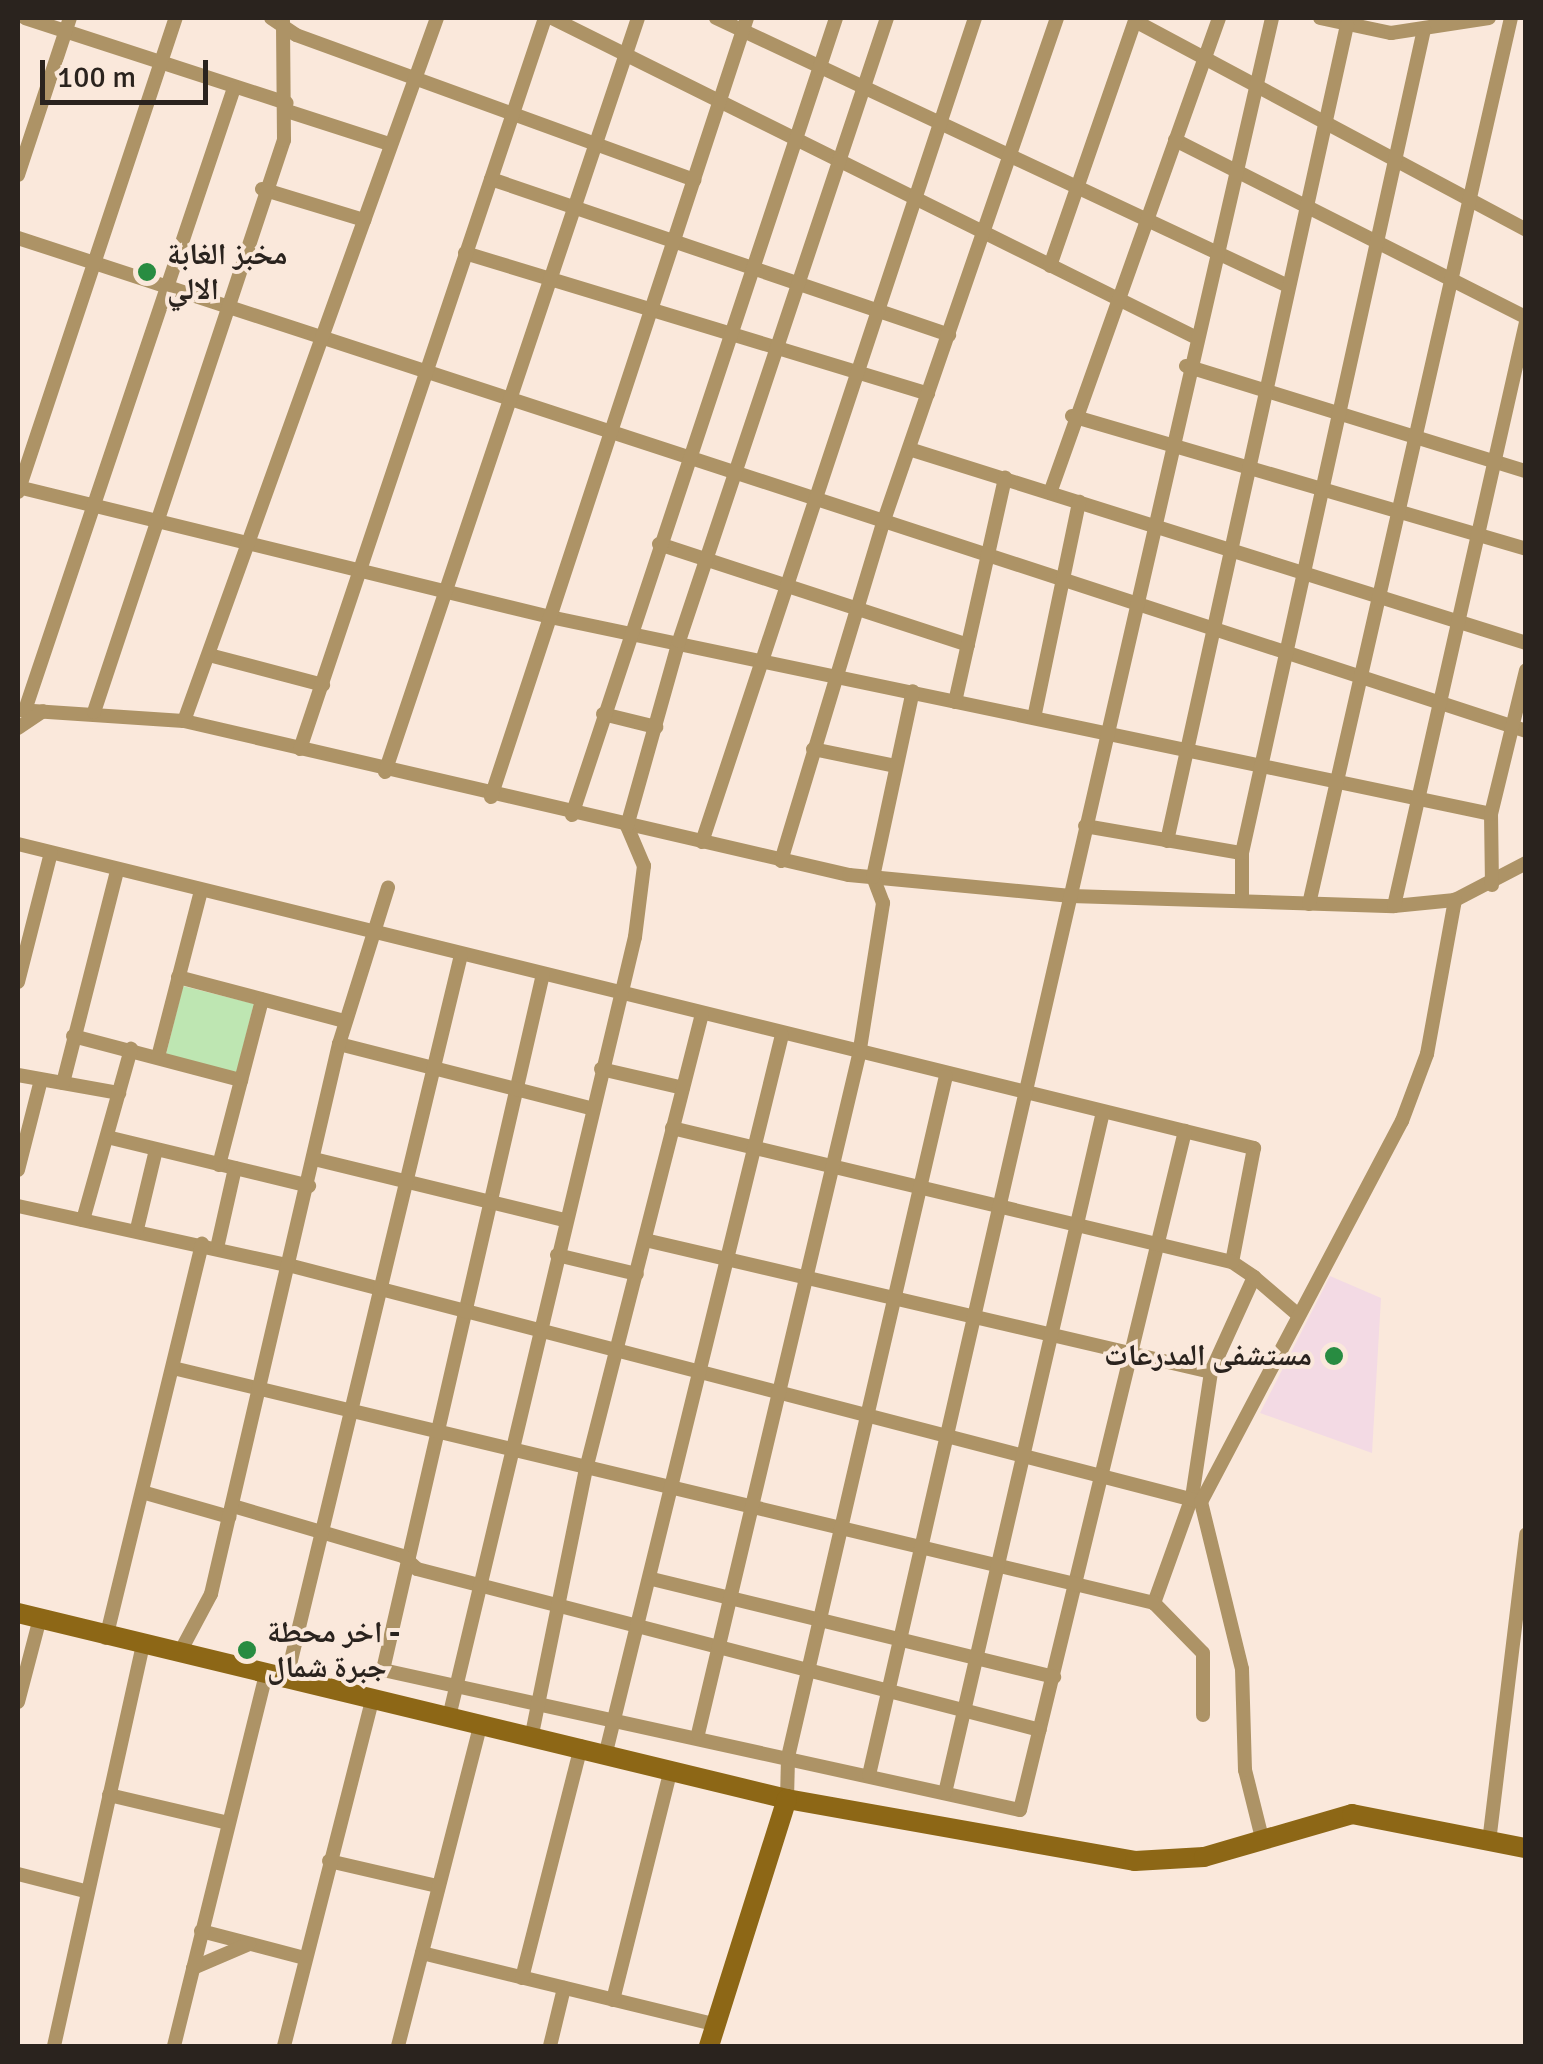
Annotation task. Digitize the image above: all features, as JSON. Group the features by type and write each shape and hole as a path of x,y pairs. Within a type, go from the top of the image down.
{"street":[{"path":"24,18 67,25 160,68 234,88 390,144"},
{"path":"176,18 18,489 251,546 361,566 550,617 759,657 1491,814"},
{"path":"184,721 251,546 437,18"},
{"path":"300,749 512,114 549,18 912,192 1193,336"},
{"path":"385,772 638,18"},
{"path":"716,18 746,24 1288,286"},
{"path":"572,815 628,632 836,18"},
{"path":"448,1717 643,894 644,866 628,826 679,641 710,561 887,18"},
{"path":"702,842 912,192 976,18"},
{"path":"781,861 883,523 1057,18"},
{"path":"1050,493 1072,416 1220,18"},
{"path":"868,1775 1155,524 1186,366 1272,18"},
{"path":"1320,18 1347,25 1415,26 1488,18"},
{"path":"1309,904 1399,510 1420,438 1511,18"},
{"path":"1050,266 1136,19 1526,230"},
{"path":"94,712 230,308 287,107 279,21 414,77 694,180"},
{"path":"491,796 608,432 746,24"},
{"path":"18,174 67,25"},
{"path":"1167,841 1210,629 1347,25"},
{"path":"1242,900 1242,854 1259,764 1397,160 1415,26"},
{"path":"234,88 22,710 184,721 572,815 873,877 1071,896 1394,906 1456,900 1492,885 1526,863"},
{"path":"1175,140 1526,320 1436,702 1394,906"},
{"path":"491,179 572,210 950,335"},
{"path":"262,188 364,220"},
{"path":"18,238 1518,729"},
{"path":"465,253 928,394"},
{"path":"1186,366 1526,471"},
{"path":"1072,416 1526,549"},
{"path":"910,449 1526,643"},
{"path":"956,702 1005,478"},
{"path":"1034,718 1079,502"},
{"path":"659,544 968,645"},
{"path":"209,655 322,685"},
{"path":"1492,885 1491,814 1518,729 1526,670"},
{"path":"698,1734 860,1055 883,903 873,877 891,765 913,691"},
{"path":"18,728 44,711"},
{"path":"603,714 656,727"},
{"path":"813,749 891,765"},
{"path":"1085,826 1242,854"},
{"path":"18,844 1257,1151 1232,1262"},
{"path":"18,982 51,853"},
{"path":"63,1084 117,871"},
{"path":"178,1654 208,1606 292,1266 338,1044 368,932 388,888"},
{"path":"158,1057 201,891"},
{"path":"1154,1603 1197,1500 1402,1121 1427,1054 1456,900"},
{"path":"174,2046 228,1823 276,1680 320,1527 461,954"},
{"path":"543,974 403,1556 383,1670 698,1734 1020,1810 1078,1587 1185,1132"},
{"path":"178,977 345,1021"},
{"path":"219,1165 262,1000"},
{"path":"532,1734 586,1469 702,1014"},
{"path":"73,1036 241,1080"},
{"path":"606,1752 640,1629 782,1036"},
{"path":"338,1044 591,1108"},
{"path":"83,1220 130,1050"},
{"path":"601,1070 682,1088"},
{"path":"18,1074 120,1094"},
{"path":"710,2046 787,1799 788,1756 818,1618 946,1076"},
{"path":"18,1170 42,1080"},
{"path":"945,1793 1103,1112"},
{"path":"672,1128 1232,1262 1297,1314"},
{"path":"107,1137 308,1186"},
{"path":"137,1230 156,1150"},
{"path":"314,1159 564,1220"},
{"path":"106,1638 173,1368 235,1168"},
{"path":"18,1206 292,1266 376,1294 538,1337 1197,1500"},
{"path":"646,1240 1212,1372"},
{"path":"557,1254 637,1274"},
{"path":"1254,1277 1212,1372 1197,1500 1242,1669 1245,1770 1262,1838"},
{"path":"173,1368 673,1491 1154,1603 1203,1653 1203,1715"},
{"path":"142,1492 320,1527 403,1556 416,1569 1040,1730"},
{"path":"1489,1842 1526,1534"},
{"path":"652,1580 1054,1677"},
{"path":"18,1613 142,1648 532,1734 787,1799 1135,1862 1204,1858 1262,1838 1378,1814 1526,1848"},
{"path":"18,1702 40,1618"},
{"path":"54,2046 142,1648"},
{"path":"284,2046 372,1700"},
{"path":"398,2046 482,1723"},
{"path":"522,1978 581,1746"},
{"path":"612,2000 670,1769"},
{"path":"109,1794 228,1823"},
{"path":"329,1860 438,1886"},
{"path":"18,1874 86,1892"},
{"path":"201,1931 305,1958"},
{"path":"193,1968 250,1944"},
{"path":"422,1953 717,2025"},
{"path":"550,2046 564,1988"}],"shaded area":[{"name":"مستشفى المدرعات","path":"1330,1276 1381,1298 1372,1453 1260,1413"}],"green space":[{"path":"183,986 254,1004 237,1073 166,1055"}],"place":[{"name":"مخبز الغابة الالي","path":"147,272"},
{"name":"مستشفى المدرعات","path":"1334,1356"},
{"name":"اخر محطة - جبرة شمال","path":"247,1650"}]}
